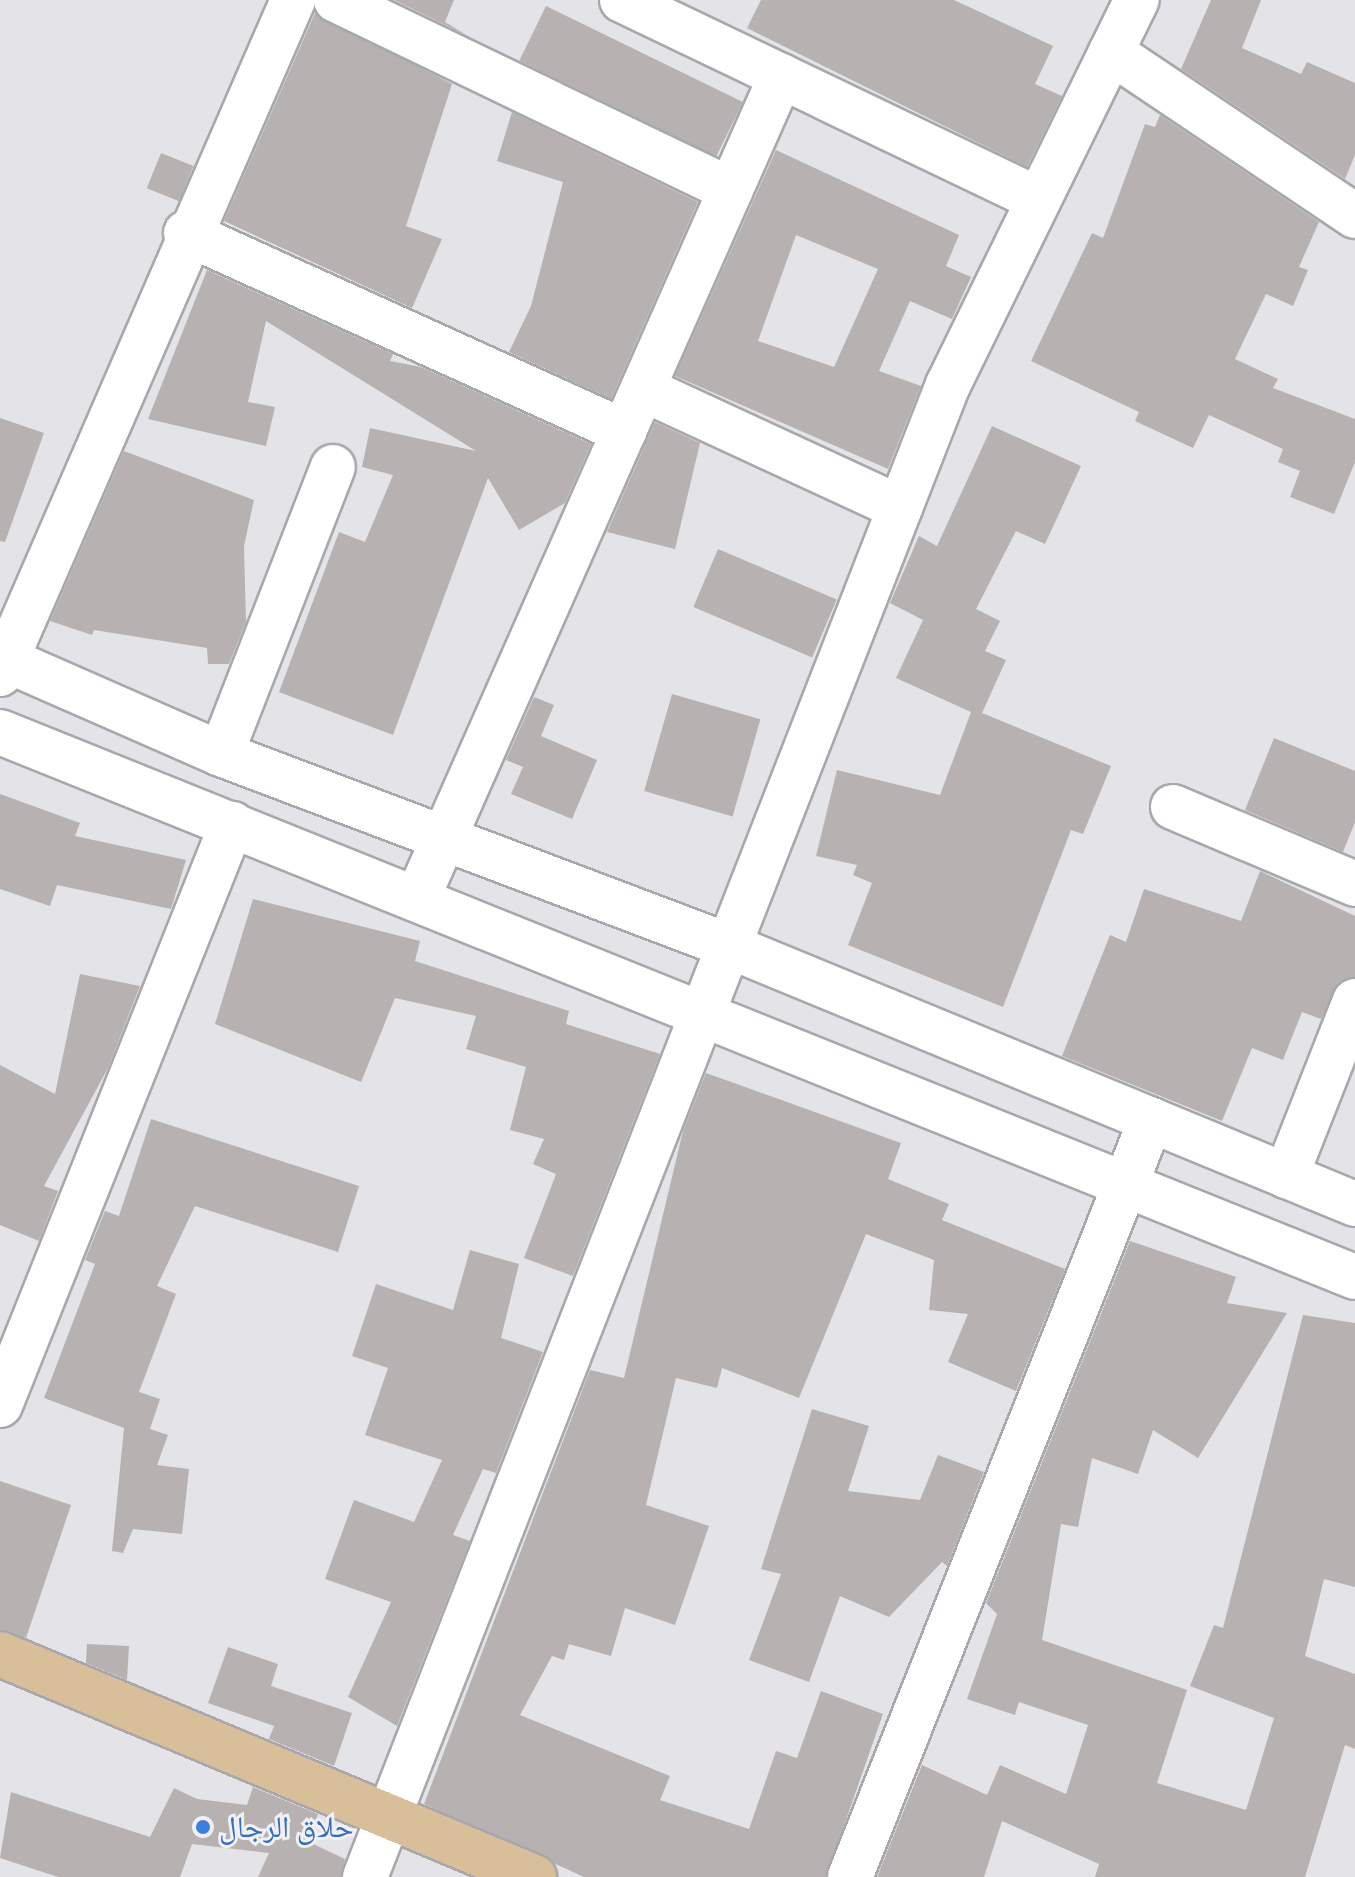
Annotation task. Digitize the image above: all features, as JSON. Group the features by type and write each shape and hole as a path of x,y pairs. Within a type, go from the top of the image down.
{"main road":[{"path":"0,1654 391,1814 534,1877"}],"street":[{"path":"293,0 186,233 2,664 221,754 729,946 1355,1204"},
{"path":"336,0 731,190"},
{"path":"622,0 1039,200"},
{"path":"365,1877 948,385 1137,0"},
{"path":"1111,52 1355,216"},
{"path":"417,899 781,76"},
{"path":"186,233 624,432"},
{"path":"643,389 900,508"},
{"path":"221,754 333,467"},
{"path":"0,732 1355,1277"},
{"path":"1173,807 1355,884"},
{"path":"0,1405 232,824"},
{"path":"1286,1176 1355,1001"},
{"path":"850,1877 1151,1120"}],"building":[{"path":"394,0 454,0 445,22 468,36"},
{"path":"761,0 954,0 1053,46 1035,84 1062,96 1027,167 747,28"},
{"path":"1211,0 1261,0 1242,48 1301,74 1307,62 1355,83 1355,155 1345,179 1181,69"},
{"path":"546,6 743,102 716,157 519,61"},
{"path":"315,13 452,84 406,226 442,239 412,308 224,221"},
{"path":"512,112 698,202 611,399 509,352 531,306 563,182 497,161"},
{"path":"1160,115 1319,222 1299,267 1308,270 1293,306 1266,294 1235,359 1278,379 1273,388 1355,419 1355,462 1334,514 1290,497 1300,471 1278,462 1283,449 1209,415 1193,448 1135,421 1139,412 1031,361 1092,233 1103,238 1145,124 1155,127"},
{"path":"776,150 959,235 946,266 971,277 952,319 910,301 879,371 921,386 888,469 675,376","holes":["796,235 878,269 834,367 758,341"]},
{"path":"161,153 193,166 179,201 147,188"},
{"path":"207,270 393,354 390,361 421,367 591,444 565,503 519,530 488,478 393,735 279,692 339,532 365,542 393,475 362,467 370,428 476,451 266,321 248,402 275,407 266,446 148,419"},
{"path":"0,418 44,433 5,542 0,541"},
{"path":"655,422 700,443 675,549 607,532"},
{"path":"992,426 1081,466 1045,544 1016,531 976,609 1000,621 985,651 1006,660 982,713 1111,766 1083,834 1071,830 1003,1007 848,945 872,883 853,875 857,865 816,856 837,770 940,795 971,712 896,678 923,620 890,603 919,536 937,546"},
{"path":"124,451 254,500 244,546 246,622 229,664 208,664 207,648 94,630 92,635 50,621"},
{"path":"718,549 837,599 812,657 693,607"},
{"path":"672,694 760,719 733,816 644,791"},
{"path":"534,697 554,705 541,736 597,760 572,819 511,794 523,767 506,760"},
{"path":"1274,738 1355,771 1355,822 1343,852 1245,810"},
{"path":"0,794 80,823 75,836 186,860 171,909 57,885 50,906 0,889"},
{"path":"1260,871 1355,916 1355,977 1339,982 1321,1019 1302,1012 1283,1060 1252,1048 1222,1121 1062,1056 1110,935 1126,942 1144,889 1241,921"},
{"path":"253,899 420,941 415,961 569,1011 566,1024 660,1054 573,1276 524,1258 556,1174 533,1164 544,1139 510,1130 526,1067 466,1049 476,1016 395,998 361,1082 215,1024"},
{"path":"80,974 140,986 108,1068 44,1186 58,1191 39,1241 0,1225 0,1065 55,1094"},
{"path":"706,1073 901,1143 888,1179 949,1204 942,1220 1065,1269 1016,1391 948,1362 968,1314 929,1310 934,1260 866,1234 799,1398 722,1368 717,1388 676,1378 646,1505 709,1526 675,1625 625,1608 611,1656 569,1644 564,1660 552,1656 520,1715 670,1776 660,1800 749,1829 776,1751 797,1758 821,1691 883,1714 826,1877 584,1877 424,1804 590,1370 624,1378 683,1131"},
{"path":"151,1119 359,1186 338,1252 195,1206 157,1286 176,1294 139,1392 160,1399 150,1429 168,1435 157,1465 189,1469 182,1534 133,1529 123,1553 112,1551 124,1428 44,1398 95,1264 85,1260 105,1211 119,1216"},
{"path":"1130,1241 1236,1277 1227,1303 1287,1313 1198,1458 1153,1430 1138,1474 1092,1458 1078,1527 1061,1524 1042,1640 1187,1690 1157,1783 1246,1810 1274,1718 1190,1686 1214,1625 1223,1628 1303,1315 1355,1323 1355,1587 1324,1579 1305,1656 1355,1674 1355,1749 1345,1745 1305,1877 1095,1877 1099,1864 1002,1821 984,1877 877,1877 922,1765 987,1795 1000,1765 1066,1794 1088,1725 1019,1702 1015,1715 967,1699 997,1614 986,1603"},
{"path":"470,1250 519,1264 501,1338 543,1352 496,1473 483,1469 453,1535 470,1541 397,1726 348,1697 391,1602 325,1579 354,1500 414,1522 442,1460 365,1435 388,1368 352,1356 376,1284 453,1310"},
{"path":"812,1409 869,1426 848,1491 920,1500 938,1455 984,1472 947,1566 942,1562 889,1617 840,1596 809,1682 749,1660 781,1574 761,1569"},
{"path":"0,1481 71,1505 26,1638 0,1630"},
{"path":"87,1644 129,1646 127,1680 86,1663"},
{"path":"228,1647 278,1664 271,1686 352,1713 334,1766 269,1739 274,1726 208,1703"},
{"path":"253,1787 318,1814 309,1842 345,1859 341,1877 258,1877 269,1853 192,1844 180,1877 58,1877 0,1858 11,1792 150,1837 174,1788 197,1799 247,1805"}],"place":[{"name":"حلاق الرجال","path":"203,1827"}]}
